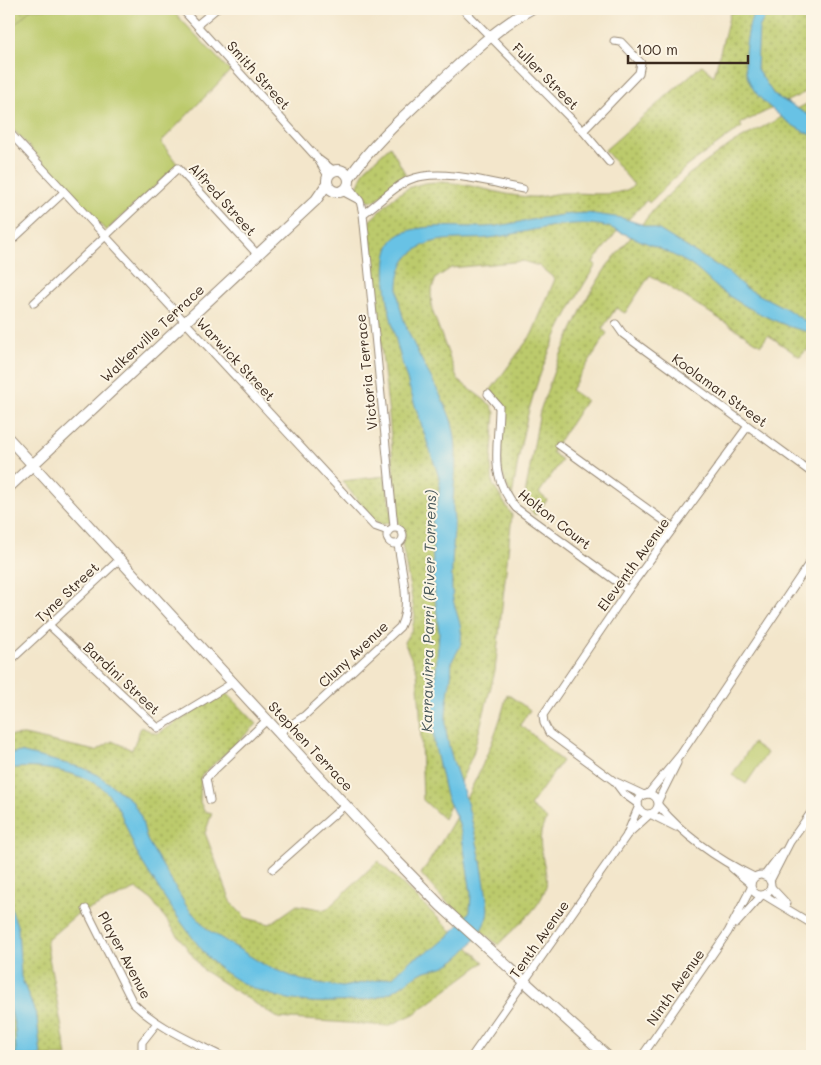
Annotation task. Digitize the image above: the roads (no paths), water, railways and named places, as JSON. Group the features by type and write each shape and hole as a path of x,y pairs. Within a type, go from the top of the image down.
{"main road":[{"name":"Walkerville Terrace","path":"9,487 257,254 362,159 396,123 489,37 532,9"},
{"name":"Stephen Terrace","path":"9,439 392,856 441,906 607,1056"}],"street":[{"name":"Smith Street","path":"182,9 338,181"},
{"path":"197,25 216,9"},
{"name":"Fuller Street","path":"465,9 489,37 583,131 609,162"},
{"path":"583,131 639,73 641,63 621,42 614,41"},
{"name":"Warwick Street","path":"9,132 63,193 374,526 391,529"},
{"name":"Alfred Street","path":"104,235 178,168 257,254"},
{"path":"363,214 409,180 434,175 523,188"},
{"name":"Victoria Terrace","path":"338,181 360,201 363,214 391,529"},
{"path":"9,243 63,193"},
{"path":"34,303 104,235"},
{"name":"Koolaman Street","path":"616,324 623,334 812,473"},
{"name":"Holton Court","path":"488,394 499,407 496,466 504,495 516,508 542,528 628,590"},
{"name":"Eleventh Avenue","path":"614,781 549,733 543,719 550,704 628,590 748,426"},
{"path":"559,445 674,528"},
{"path":"391,529 400,529 403,534 402,540 398,544 388,540 391,529"},
{"name":"Cluny Avenue","path":"280,732 304,716 400,627 404,619 405,606 398,544"},
{"name":"Tyne Street","path":"9,662 120,559"},
{"path":"638,806 681,754 812,559"},
{"name":"Bardini Street","path":"49,626 158,728 234,682"},
{"path":"210,800 206,778 268,719"},
{"path":"650,814 656,812 658,803 681,754"},
{"path":"614,781 646,795 654,796 681,829"},
{"path":"614,781 642,812 681,829 725,861 752,883 753,893 763,895 812,924"},
{"path":"272,869 346,804"},
{"name":"Tenth Avenue","path":"627,835 638,806"},
{"path":"752,883 764,876 812,811"},
{"name":"Tenth Avenue","path":"472,1056 627,835 650,814"},
{"path":"771,884 790,842"},
{"path":"764,876 799,916"},
{"name":"Ninth Avenue","path":"642,1056 728,932 752,883"},
{"name":"Ninth Avenue","path":"728,932 771,884"},
{"name":"Player Avenue","path":"86,909 133,1003 145,1015 157,1023 221,1056"},
{"path":"142,1056 142,1042 157,1023"}],"water":[{"path":"756,9 769,9 759,28 757,69 774,95 812,117 812,135 791,124 764,102 752,87 748,78 745,50 750,23"},
{"path":"587,213 622,218 659,230 729,273 744,287 787,309 812,326 812,332 791,327 753,310 722,291 696,269 677,257 609,227 594,224 549,227 489,238 436,241 426,244 407,258 398,279 399,300 404,321 445,406 454,432 456,461 453,503 452,582 454,603 461,635 460,645 452,662 446,710 446,730 478,847 488,907 487,915 485,922 469,947 451,963 419,974 395,990 377,998 315,1002 298,1001 264,993 233,978 207,956 165,898 142,862 121,814 110,796 103,789 84,778 58,771 32,768 9,769 9,754 20,752 83,768 98,775 132,801 141,817 147,840 187,907 208,930 266,966 301,980 342,987 393,977 411,960 436,947 451,934 470,911 471,893 462,837 458,821 446,796 434,743 433,708 439,632 433,579 432,518 438,501 440,481 411,393 390,316 386,281 387,254 396,237 418,229 431,227 497,226 553,216"},
{"path":"9,902 18,928 21,977 37,1017 41,1056 16,1056 15,1030 9,1001"}],"water label":[{"name":"Karrawirra Parri (River Torrens)","path":"428,611"}]}
